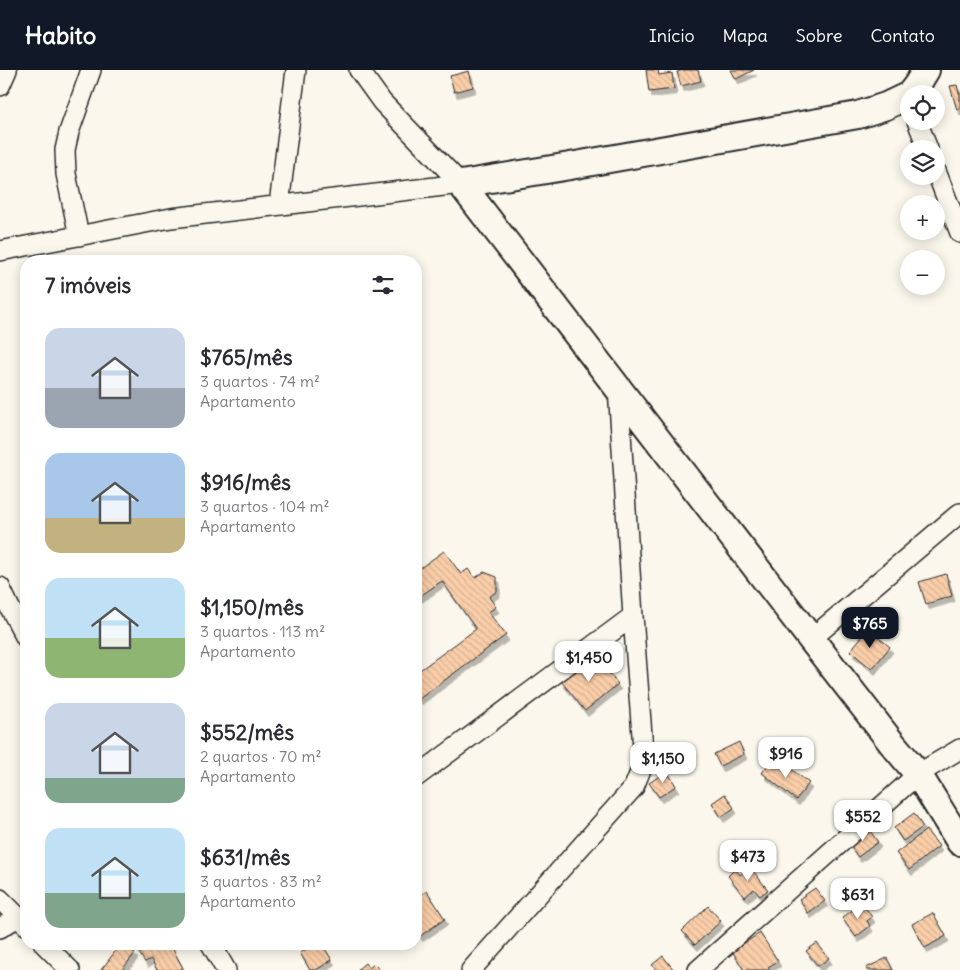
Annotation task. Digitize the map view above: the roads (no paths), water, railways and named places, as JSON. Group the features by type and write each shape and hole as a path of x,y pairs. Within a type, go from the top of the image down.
{"street":[{"path":"0,86 7,70"},
{"path":"79,236 66,174 65,150 69,132 91,70"},
{"path":"280,205 296,70"},
{"path":"359,70 382,102 461,184 810,639 918,774 960,842"},
{"path":"917,85 926,70"},
{"path":"0,251 171,218 461,184 570,166 858,115 900,100"},
{"path":"942,185 960,232"},
{"path":"471,970 634,787 644,762 618,388"},
{"path":"810,639 960,513"},
{"path":"0,587 20,627"},
{"path":"422,773 633,616"},
{"path":"698,970 918,774 960,749"},
{"path":"0,899 20,919"},
{"path":"0,928 20,922"},
{"path":"50,950 70,970"},
{"path":"214,950 226,970"}]}
